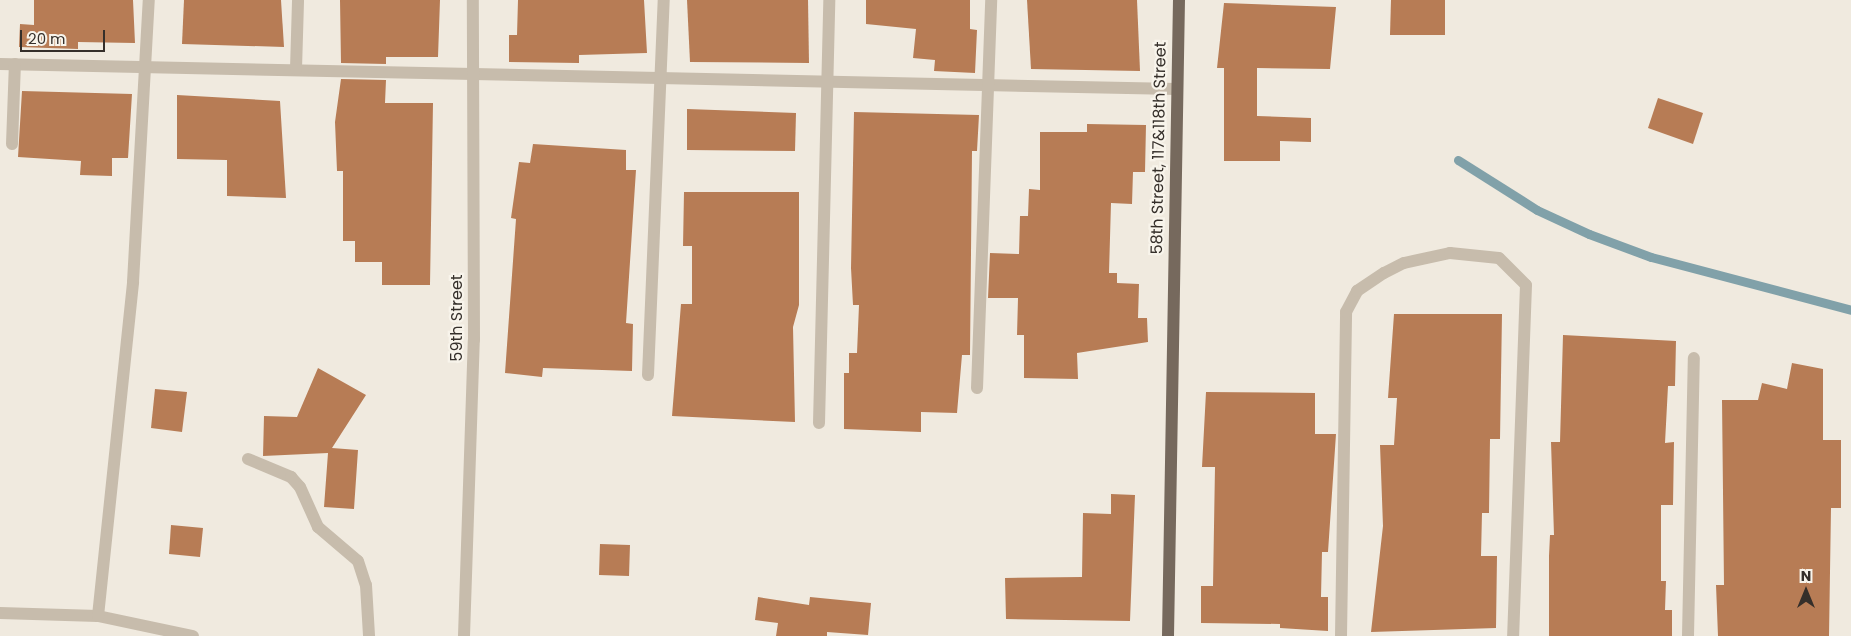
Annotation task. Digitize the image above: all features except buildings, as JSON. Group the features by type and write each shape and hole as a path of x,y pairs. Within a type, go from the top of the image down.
{"main road":[{"name":"58th Street, 117&118th Street","path":"1168,636 1173,400 1172,297 1179,0"}],"street":[{"path":"98,616 132,282 147,67 149,0"},
{"path":"296,69 298,0"},
{"name":"59th Street","path":"464,636 474,340 473,0"},
{"path":"648,375 664,0"},
{"path":"819,423 829,0"},
{"path":"977,388 991,0"},
{"path":"0,64 472,73 662,74 1177,89"},
{"path":"12,144 15,64"},
{"path":"1340,636 1346,312 1357,291 1384,273 1404,263 1450,253 1499,258 1526,285 1513,636"},
{"path":"1688,636 1694,358"},
{"path":"248,459 290,476 300,487 318,527 358,561 366,585 369,636"},
{"path":"0,613 98,616 194,636"}],"waterway":[{"path":"1458,160 1537,210 1589,234 1651,257 1851,310"}]}
